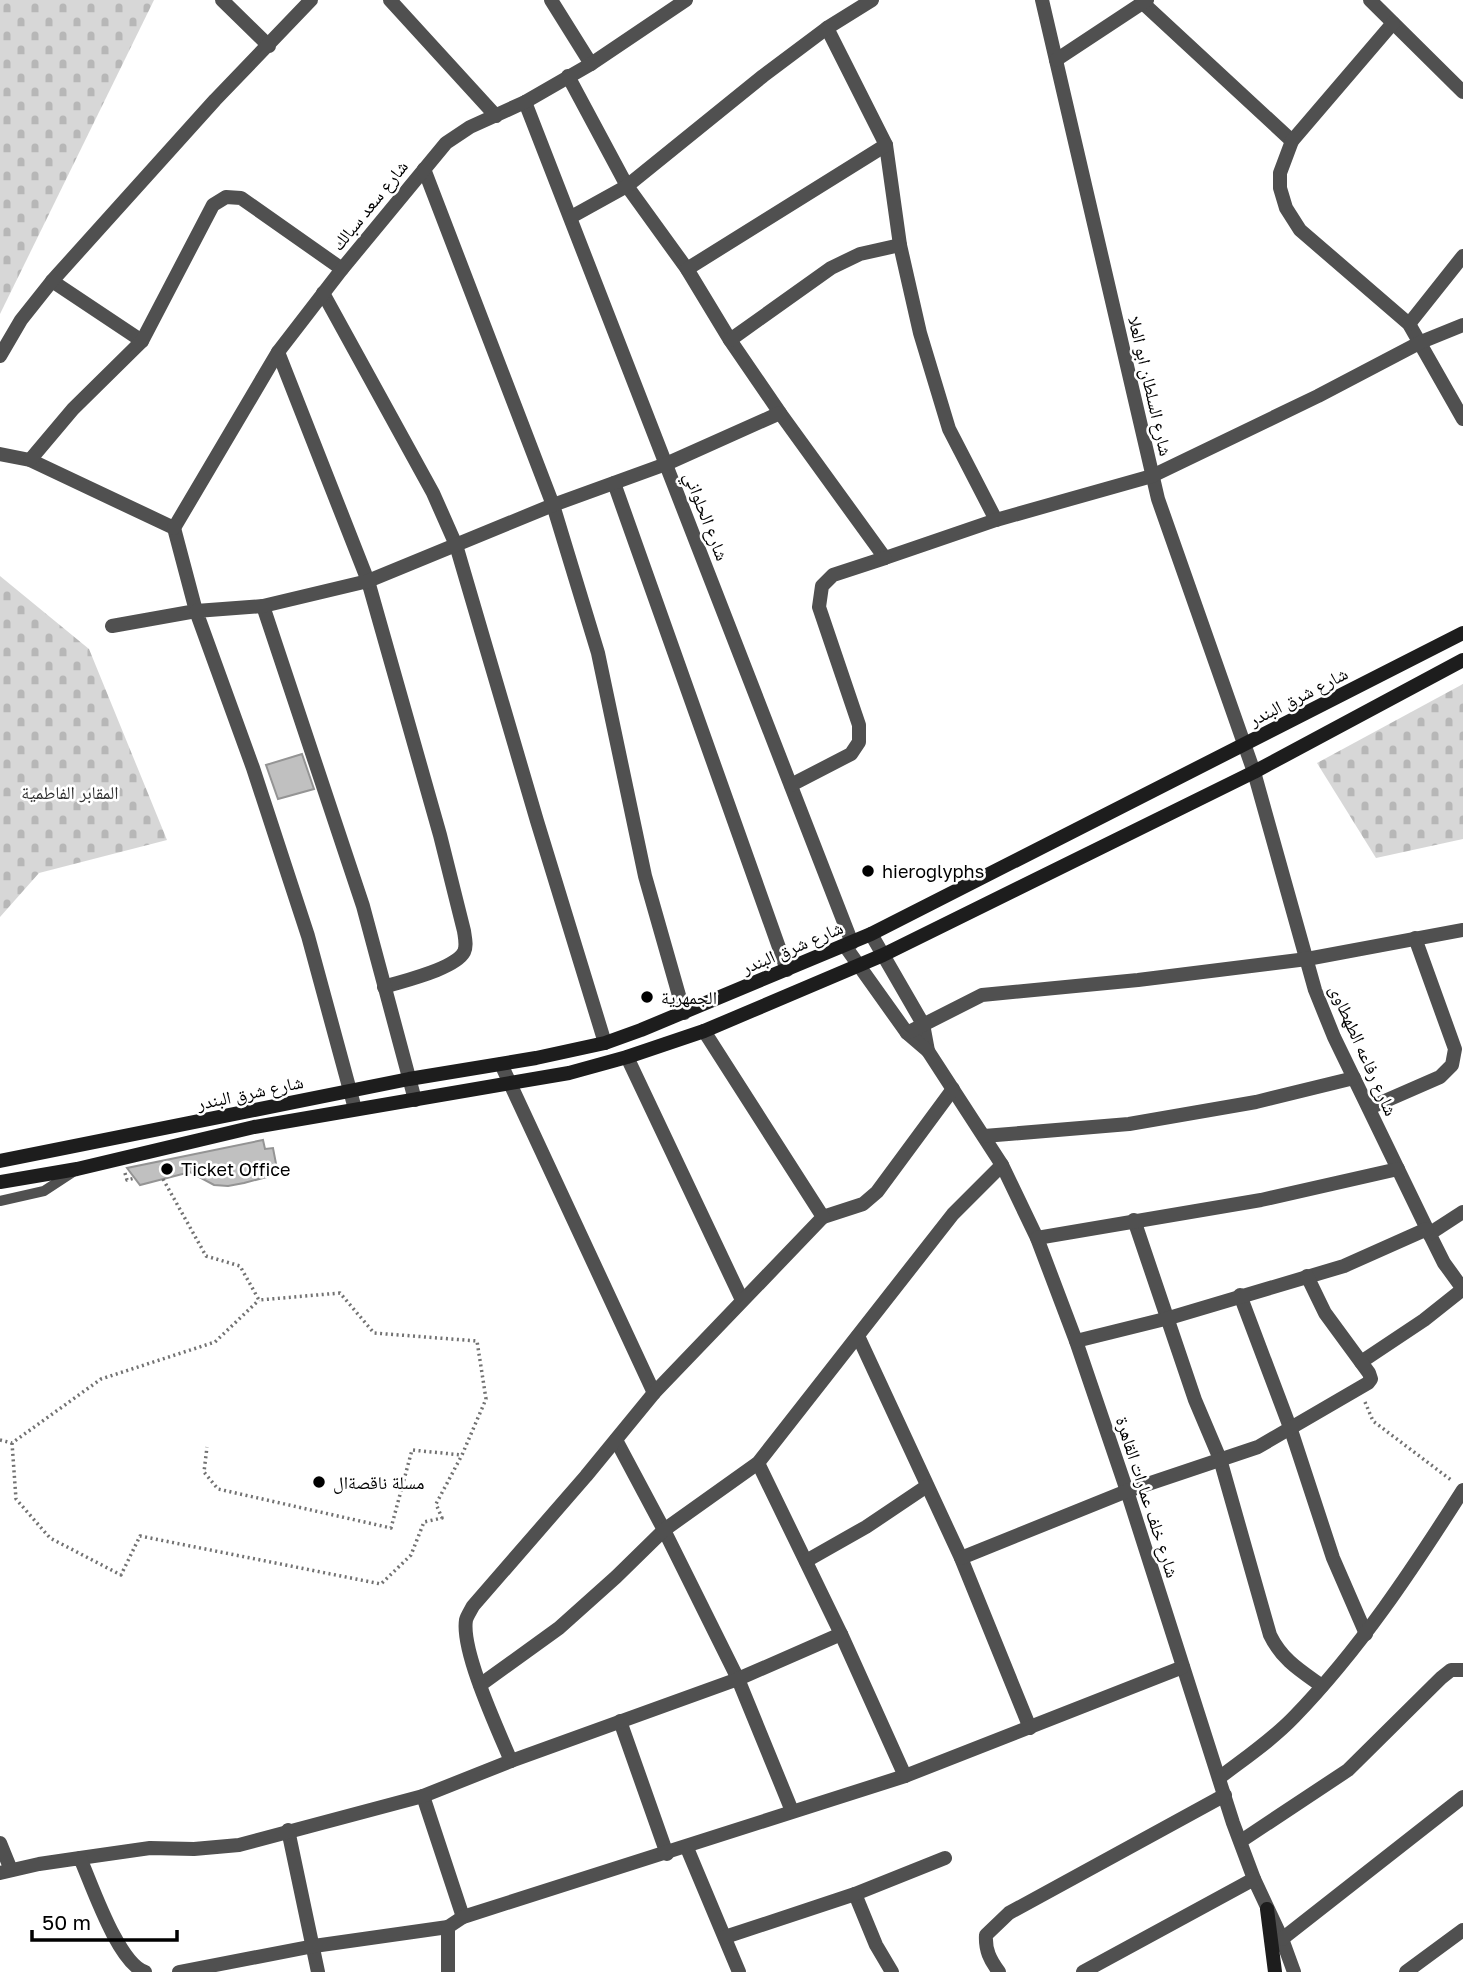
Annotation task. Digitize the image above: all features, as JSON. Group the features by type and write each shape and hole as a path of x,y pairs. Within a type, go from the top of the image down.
{"main road":[{"name":"شارع شرق البندر","path":"0,1161 605,1042 684,1013 871,934 1463,633"},
{"name":"شارع شرق البندر","path":"0,1182 77,1169 254,1127 569,1073 704,1031 883,955 1254,772 1463,660"},
{"path":"118,1138 122,1158"},
{"path":"28,1157 31,1177"},
{"path":"1267,1909 1275,1972"}],"street":[{"path":"222,0 269,46"},
{"path":"0,356 21,320 52,281 215,100 311,0"},
{"path":"390,0 496,116"},
{"path":"551,0 591,64"},
{"name":"شارع سعد سبالك","path":"174,528 278,352 342,269 446,143 470,127 525,102 591,64 666,6 686,0"},
{"path":"571,217 626,186 763,76 827,28 872,0"},
{"name":"شارع السلطان ابو العلا","path":"1042,0 1158,499 1254,772"},
{"path":"1370,0 1463,92"},
{"path":"1056,60 1145,2 1292,141"},
{"path":"1393,23 1292,141 1280,173 1280,188 1286,208 1300,230 1409,324 1463,419"},
{"path":"827,28 886,145 900,245 920,333 949,429 996,520"},
{"path":"568,76 626,186 687,269 730,340 780,413 885,558"},
{"name":"شارع الحلواني","path":"525,102 790,785 848,944"},
{"path":"687,269 886,145"},
{"path":"424,169 554,505 598,653 645,876 684,1013"},
{"path":"30,460 73,409 142,341 213,205 226,197 241,198 342,269"},
{"path":"730,340 831,268 860,254 900,245"},
{"path":"1409,324 1463,256"},
{"path":"52,281 142,341"},
{"path":"323,293 433,493 456,545 605,1042"},
{"path":"790,785 851,754 859,741 859,725 819,607 822,586 833,575 996,520 1152,476 1318,396 1421,342 1463,325"},
{"path":"278,352 368,580 440,835 466,946 463,955 443,967 384,987"},
{"path":"112,626 196,611 263,606 368,580 554,505 666,464 780,413"},
{"path":"0,454 30,460 174,528 196,611 253,768 309,936 355,1109"},
{"path":"614,483 787,970"},
{"path":"263,606 363,906 415,1100"},
{"name":"شارع رفاعه الطهطاوى","path":"1254,772 1325,1013 1428,1232 1444,1263 1463,1289"},
{"path":"907,1033 982,995 1138,980 1307,959 1463,930"},
{"name":"شارع خلف عمارات القاهرة","path":"871,934 923,1024 928,1051"},
{"path":"1369,1108 1440,1077 1452,1065 1455,1049 1415,938"},
{"name":"شارع خلف عمارات القاهرة","path":"848,944 858,966 907,1033 928,1051 984,1136 1002,1165 1037,1238 1076,1341 1127,1491 1254,1879 1294,1972"},
{"path":"704,1031 823,1217"},
{"path":"627,1057 742,1300"},
{"path":"501,1064 654,1393"},
{"path":"984,1136 1129,1124 1256,1102 1354,1078"},
{"path":"511,1760 480,1685 466,1636 466,1619 473,1606 654,1393 742,1300 823,1217 863,1204 877,1192 953,1089"},
{"path":"480,1685 559,1628 664,1530 758,1462 953,1214 1002,1165"},
{"path":"1037,1238 1261,1200 1398,1169"},
{"path":"1076,1341 1169,1318 1344,1266 1428,1232 1463,1212"},
{"path":"1134,1220 1195,1400 1220,1459 1270,1635 1276,1649 1290,1664 1322,1686"},
{"path":"961,1558 1127,1491 1258,1447 1291,1430 1371,1379 1325,1313 1307,1276"},
{"path":"1361,1362 1463,1289"},
{"path":"1240,1295 1291,1430 1333,1558 1366,1633"},
{"path":"858,1336 961,1558 1030,1728"},
{"path":"616,1440 738,1679 792,1811"},
{"path":"758,1462 841,1634 905,1776"},
{"path":"806,1561 866,1527 927,1486"},
{"path":"1219,1777 1259,1748 1292,1719 1366,1633 1458,1509 1458,1486"},
{"path":"0,1843 6,1872 150,1848 194,1849 239,1845 423,1796 511,1760 738,1679 841,1634"},
{"path":"179,1972 314,1945 448,1927 463,1917 687,1848 792,1811 905,1776 1184,1667"},
{"path":"1241,1841 1348,1770 1441,1678 1451,1670 1463,1670"},
{"path":"620,1721 667,1854"},
{"path":"999,1972 990,1959 985,1944 986,1934 1009,1913 1225,1795"},
{"path":"423,1796 463,1917"},
{"path":"1282,1940 1463,1797"},
{"path":"288,1830 318,1972"},
{"path":"687,1848 739,1972"},
{"path":"80,1858 121,1952 138,1970 145,1972"},
{"path":"725,1937 855,1894 945,1858"},
{"path":"1083,1972 1109,1966 1254,1879"},
{"path":"855,1894 876,1945 892,1972"},
{"path":"448,1927 448,1972"},
{"path":"1406,1972 1463,1930"}],"lane":[{"path":"0,1201 44,1191 77,1169"}],"path":[{"path":"163,1179 206,1256 240,1266 259,1300"},
{"path":"0,1440 12,1443 101,1379 215,1342 259,1300 340,1293 374,1333 477,1341 486,1399 436,1504 442,1518 424,1522 411,1555 381,1584 140,1536 121,1575 50,1538 16,1499 12,1443"},
{"path":"1359,1388 1373,1421 1458,1486"},
{"path":"207,1447 204,1472 218,1489 391,1528 412,1450 462,1454"}],"green space":[{"path":"0,0 154,0 0,314"},
{"name":"المقابر الفاطمية","path":"0,576 89,649 167,840 39,873 0,917"},
{"path":"1463,684 1463,839 1376,858 1317,763"}],"building":[{"path":"302,754 314,789 278,799 266,765"},
{"path":"263,1140 265,1149 273,1148 278,1174 244,1183 214,1185 190,1172 140,1185 127,1168"}],"place":[{"name":"hieroglyphs","path":"868,871"},
{"name":"الجمهرية","path":"647,997"},
{"name":"Ticket Office","path":"167,1169"},
{"name":"مسلة ناقصةال","path":"319,1482"}]}
